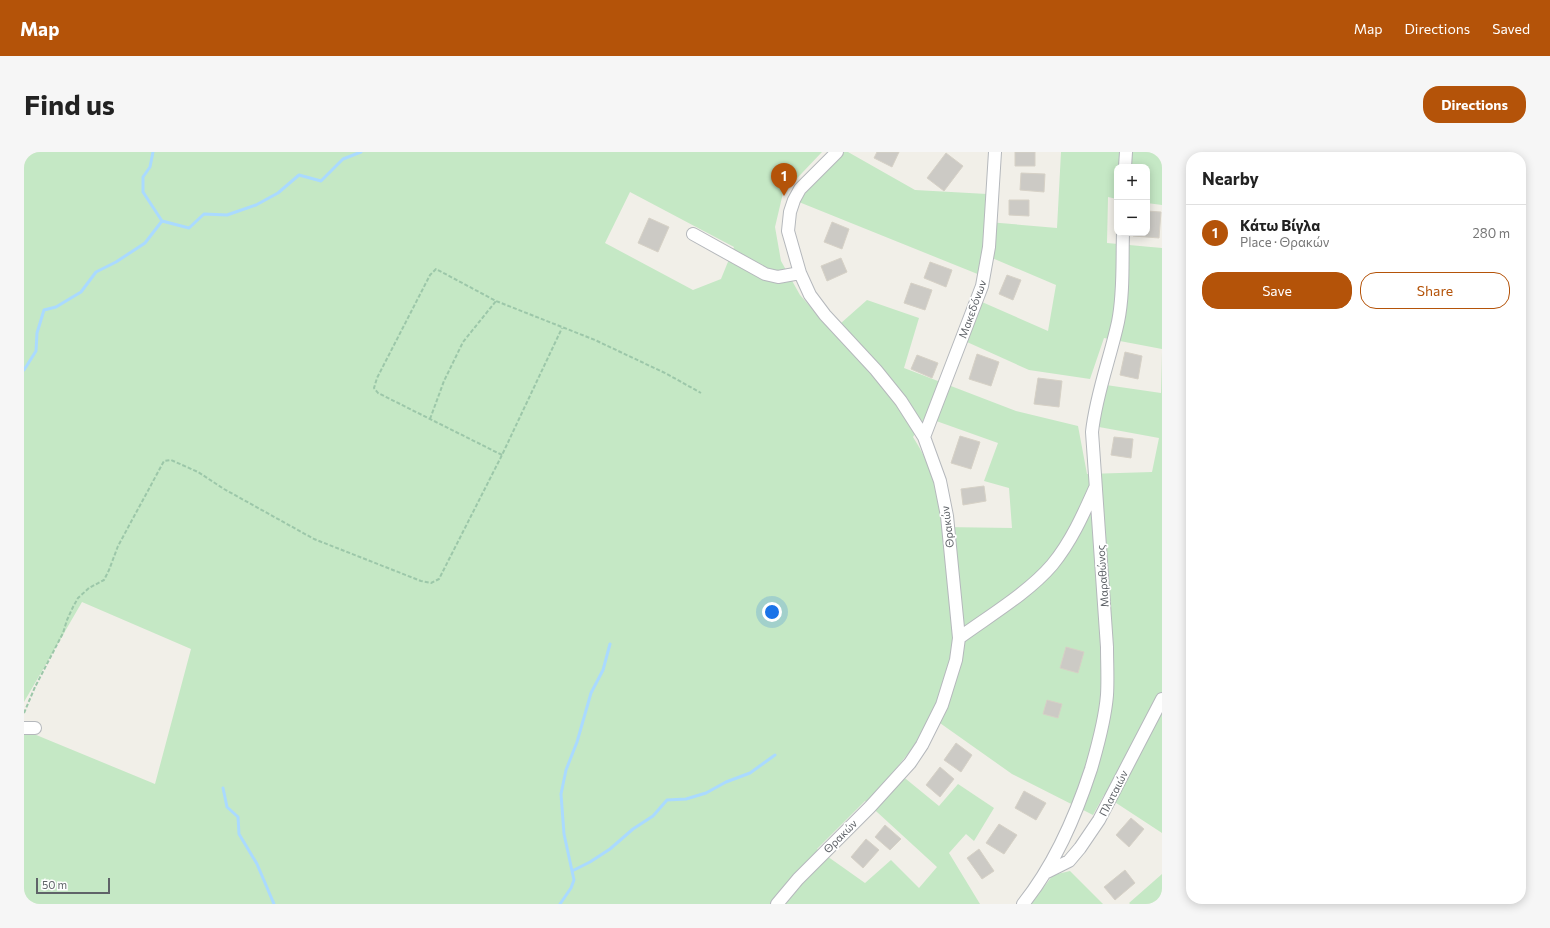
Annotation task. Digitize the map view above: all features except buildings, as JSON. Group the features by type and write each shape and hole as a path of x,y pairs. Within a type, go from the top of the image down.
{"street":[{"name":"Θρακών","path":"777,904 798,879 870,806 910,762 922,745 942,705 956,660 959,638 947,516 940,481 924,437 901,401 876,370 825,315 810,295 800,273 788,231 794,200 800,188 837,152"},
{"name":"Μακεδόνων","path":"924,437 982,286 989,247 995,152"},
{"path":"1125,164 1126,152"},
{"path":"693,234 765,274 778,277 800,273"},
{"name":"Μαραθώνος","path":"1023,904 1047,872 1061,845 1080,801 1098,743 1106,708 1108,676 1107,646 1092,443 1094,416 1120,311 1123,236"},
{"path":"959,638 1035,582 1053,564 1073,534 1095,487"},
{"name":"Πλαταιών","path":"1047,872 1069,861 1092,831 1162,699"}],"path":[{"path":"502,455 378,393 374,388 430,275 436,269 496,301 595,340 667,374 702,393"},
{"path":"430,419 444,381 463,342 496,301"},
{"path":"24,713 35,687 63,633 66,620 78,598 89,588 104,580 118,546 164,461 172,460 198,472 224,490 314,539 421,581 431,583 439,579 502,455 562,328"}],"green space":[{"path":"24,152 822,152 783,193 775,227 781,261 800,295 832,331 867,300 919,318 904,368 1016,411 1078,426 1087,474 1152,472 1159,438 1099,427 1099,408 1106,385 1161,393 1162,352 1162,833 1104,795 1093,815 1012,774 930,716 914,746 895,770 939,806 958,784 994,808 974,841 966,834 949,853 980,904 24,904 24,734 29,732 155,784 191,649 82,602 24,702","holes":["630,192 734,247 721,279 693,290 605,243","925,417 998,443 984,481 1009,488 1012,528 944,527 934,480 920,448 913,437","865,801 937,867 919,888 891,860 865,883 817,849"]},
{"path":"828,152 848,152 915,190 987,194 988,222 1057,228 1061,152 1162,152 1162,205 1150,203 1150,164 1114,164 1114,198 1108,197 1107,243 1162,248 1162,349 1104,338 1090,379 1029,370 967,342 982,302 1048,331 1056,285 985,255 980,275 789,198"},
{"path":"1070,871 1103,904 1031,904 1053,875"},
{"path":"1162,874 1162,904 1129,903"}],"waterway":[{"path":"153,152 150,167 143,177 143,192 162,221 189,228 204,214 227,215 256,205 278,193 299,175 321,181 343,159 361,152"},
{"path":"24,370 36,351 37,333 44,310 56,307 81,292 96,272 116,262 145,243 162,221"},
{"path":"560,904 571,888 574,880 564,834 561,794 566,770 577,742 591,693 603,670 610,644"},
{"path":"572,871 590,862 610,849 633,829 653,816 667,800 686,799 706,793 726,782 750,773 775,755"},
{"path":"223,788 227,807 238,817 239,834 257,864 274,904"}],"place":[{"name":"Κάτω Βίγλα","path":"784,196"}]}
